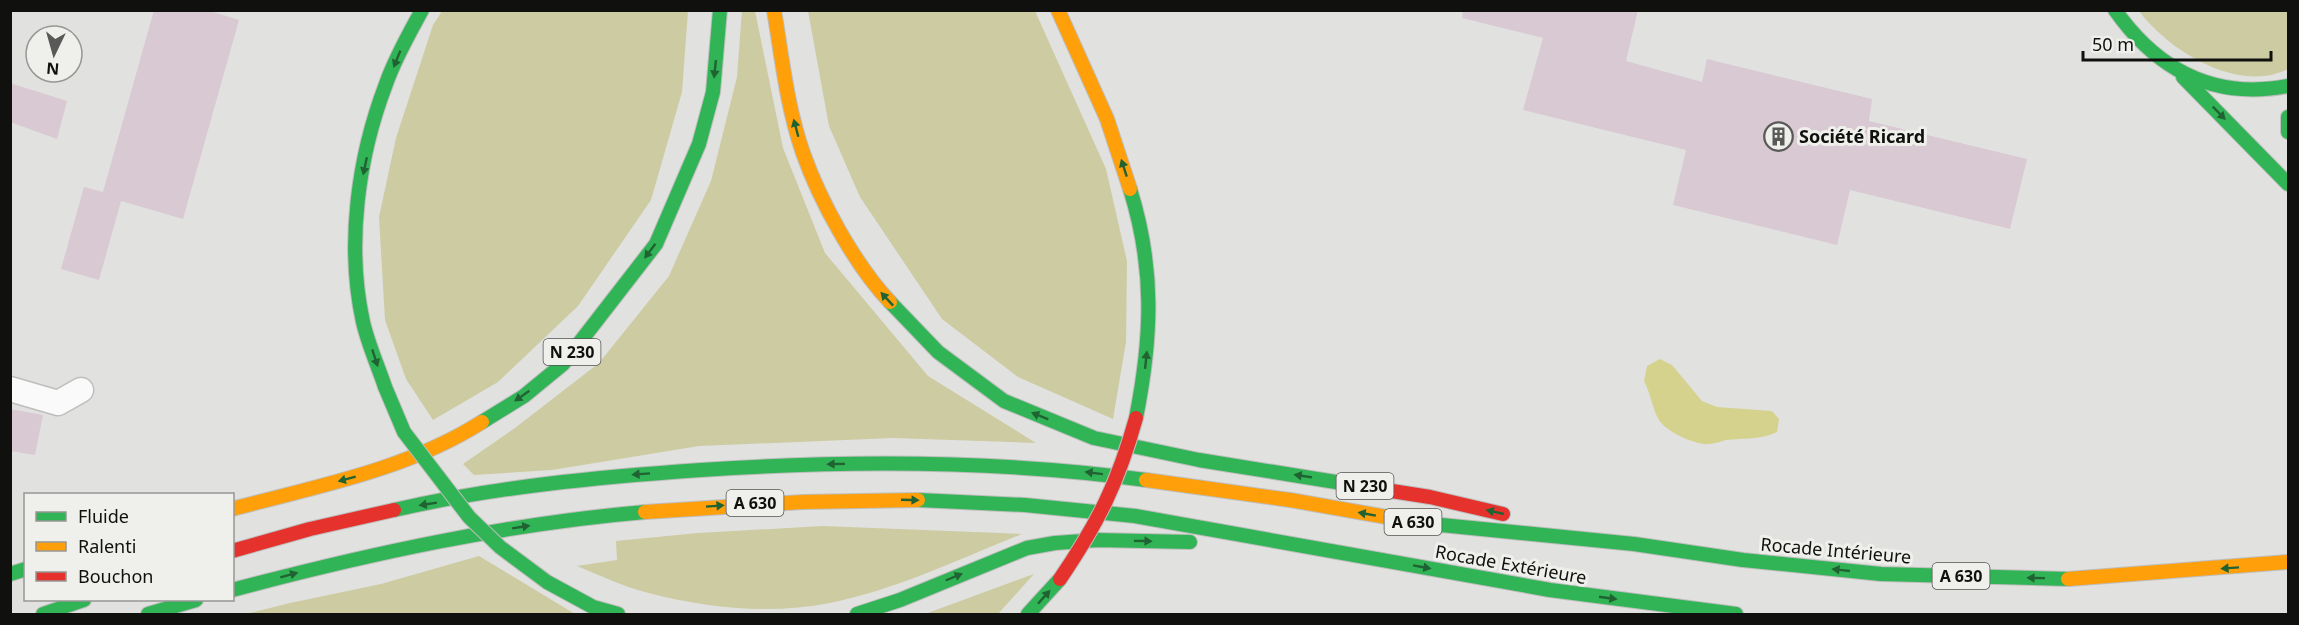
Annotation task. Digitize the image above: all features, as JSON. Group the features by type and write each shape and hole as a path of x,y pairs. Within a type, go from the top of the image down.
{"main road":[{"path":"422,10 404,41 377,109 361,183 356,260 363,322 385,387 404,432 469,517 500,547 547,582 593,608 618,615"},
{"name":"N 230","path":"234,508 386,468 452,441 524,396 563,364 656,244 680,192 699,144 713,92 720,10"},
{"name":"N 230","path":"774,10 788,96 803,153 820,193 850,248 881,292 938,352 1004,401 1094,438 1199,460 1430,497 1634,544"},
{"path":"1028,615 1060,579 1096,524 1124,462 1147,364 1150,313 1146,261 1132,194 1112,132 1058,10"},
{"path":"2115,10 2121,21 2149,50 2178,71 2289,184"},
{"path":"2178,71 2219,87 2242,91 2289,86"},
{"path":"2289,117 2289,132"},
{"name":"A 630","path":"234,550 310,529 407,507 613,476 762,465 899,463 1001,465 1088,472 1290,500 1421,523 1634,544"},
{"name":"A 630","path":"234,589 321,566 524,526 622,513 760,502 902,500 1070,507 1136,516 1282,543"},
{"path":"857,615 900,600 1027,548 1055,543 1097,540 1282,543"},
{"name":"Rocade Extérieure","path":"1282,543 1550,590 1736,615"},
{"name":"Rocade Intérieure","path":"1634,544 1743,560 1881,574 2079,579 2289,562"},
{"path":"44,615 81,601"},
{"path":"148,615 193,601"}],"street":[{"path":"10,389 58,403 81,390"}],"green space":[{"path":"742,10 755,11 783,148 825,253 928,376 1036,443 893,438 699,446 552,470 474,475 463,464 515,428 599,363 669,276 711,181 737,77"},
{"path":"442,11 688,11 682,92 651,200 578,306 498,382 433,420 406,379 385,320 379,217 396,138 433,25"},
{"path":"808,11 1035,11 1106,169 1127,261 1126,342 1113,419 1018,377 942,319 860,197 829,126"},
{"path":"2139,11 2288,11 2288,69 2268,75 2248,76 2227,72 2206,64 2186,54 2168,40"},
{"path":"823,526 1022,534 879,590 830,603 784,609 714,606 667,598 628,587 577,566 617,560 616,541 698,533"},
{"path":"479,556 575,614 246,614 381,584"},
{"path":"1034,574 998,614 925,614"}],"shaded area":[{"path":"1660,359 1672,365 1702,401 1717,407 1772,411 1779,419 1777,432 1759,438 1707,444 1679,436 1659,420 1644,381 1647,366"}],"building":[{"path":"154,10 207,10 239,20 183,219 121,201 99,280 61,269 84,187 103,192"},
{"name":"Société Ricard","path":"1463,10 1638,10 1626,61 1702,82 1707,59 1872,99 1869,121 2027,159 2010,229 1850,190 1837,245 1673,205 1686,150 1523,110 1543,38 1462,18"},
{"path":"10,83 67,101 57,139 10,122"},
{"path":"10,409 43,415 35,455 10,451"}],"traffic: fast":[{"path":"385,387 365,330 358,293 355,263 358,201 368,141 376,112 402,46 422,10"},
{"path":"482,422 524,396 563,364 656,244 699,144 713,92 720,10"},
{"path":"2115,10 2150,50 2169,65 2190,76 2236,89 2288,86"},
{"path":"2183,77 2288,184"},
{"path":"2288,117 2288,132"},
{"path":"1130,189 1144,247 1148,303 1148,331 1136,418"},
{"path":"890,302 938,352 1004,401 1094,438 1199,460 1379,489"},
{"path":"385,387 404,432 469,517 500,547 547,582"},
{"path":"394,510 470,495 546,484 757,467 868,463 979,465 1090,473 1146,480"},
{"path":"918,500 1025,505 1135,516 1550,590 1736,614"},
{"path":"234,589 334,564 489,532 645,512"},
{"path":"1421,523 1634,544 1743,560 1881,574 2068,579"},
{"path":"857,614 900,600 1027,548 1097,540 1190,542"},
{"path":"10,574 24,570"},
{"path":"1028,614 1060,579"},
{"path":"547,582 593,607 618,614"},
{"path":"43,614 81,601"},
{"path":"148,614 193,601"}],"traffic: slow":[{"path":"774,10 793,118 810,172 840,232 864,270 890,302"},
{"path":"1058,10 1107,119 1130,189"},
{"path":"234,508 392,465 453,439 482,422"},
{"path":"1146,480 1290,500 1421,523"},
{"path":"645,512 803,502 918,500"},
{"path":"2068,579 2288,562"}],"traffic: jam":[{"path":"1060,579 1096,521 1114,483 1136,418"},
{"path":"1379,489 1430,497 1503,514"},
{"path":"234,550 310,529 394,510"}],"place":[{"name":"Société Ricard","path":"1778,136"}]}
